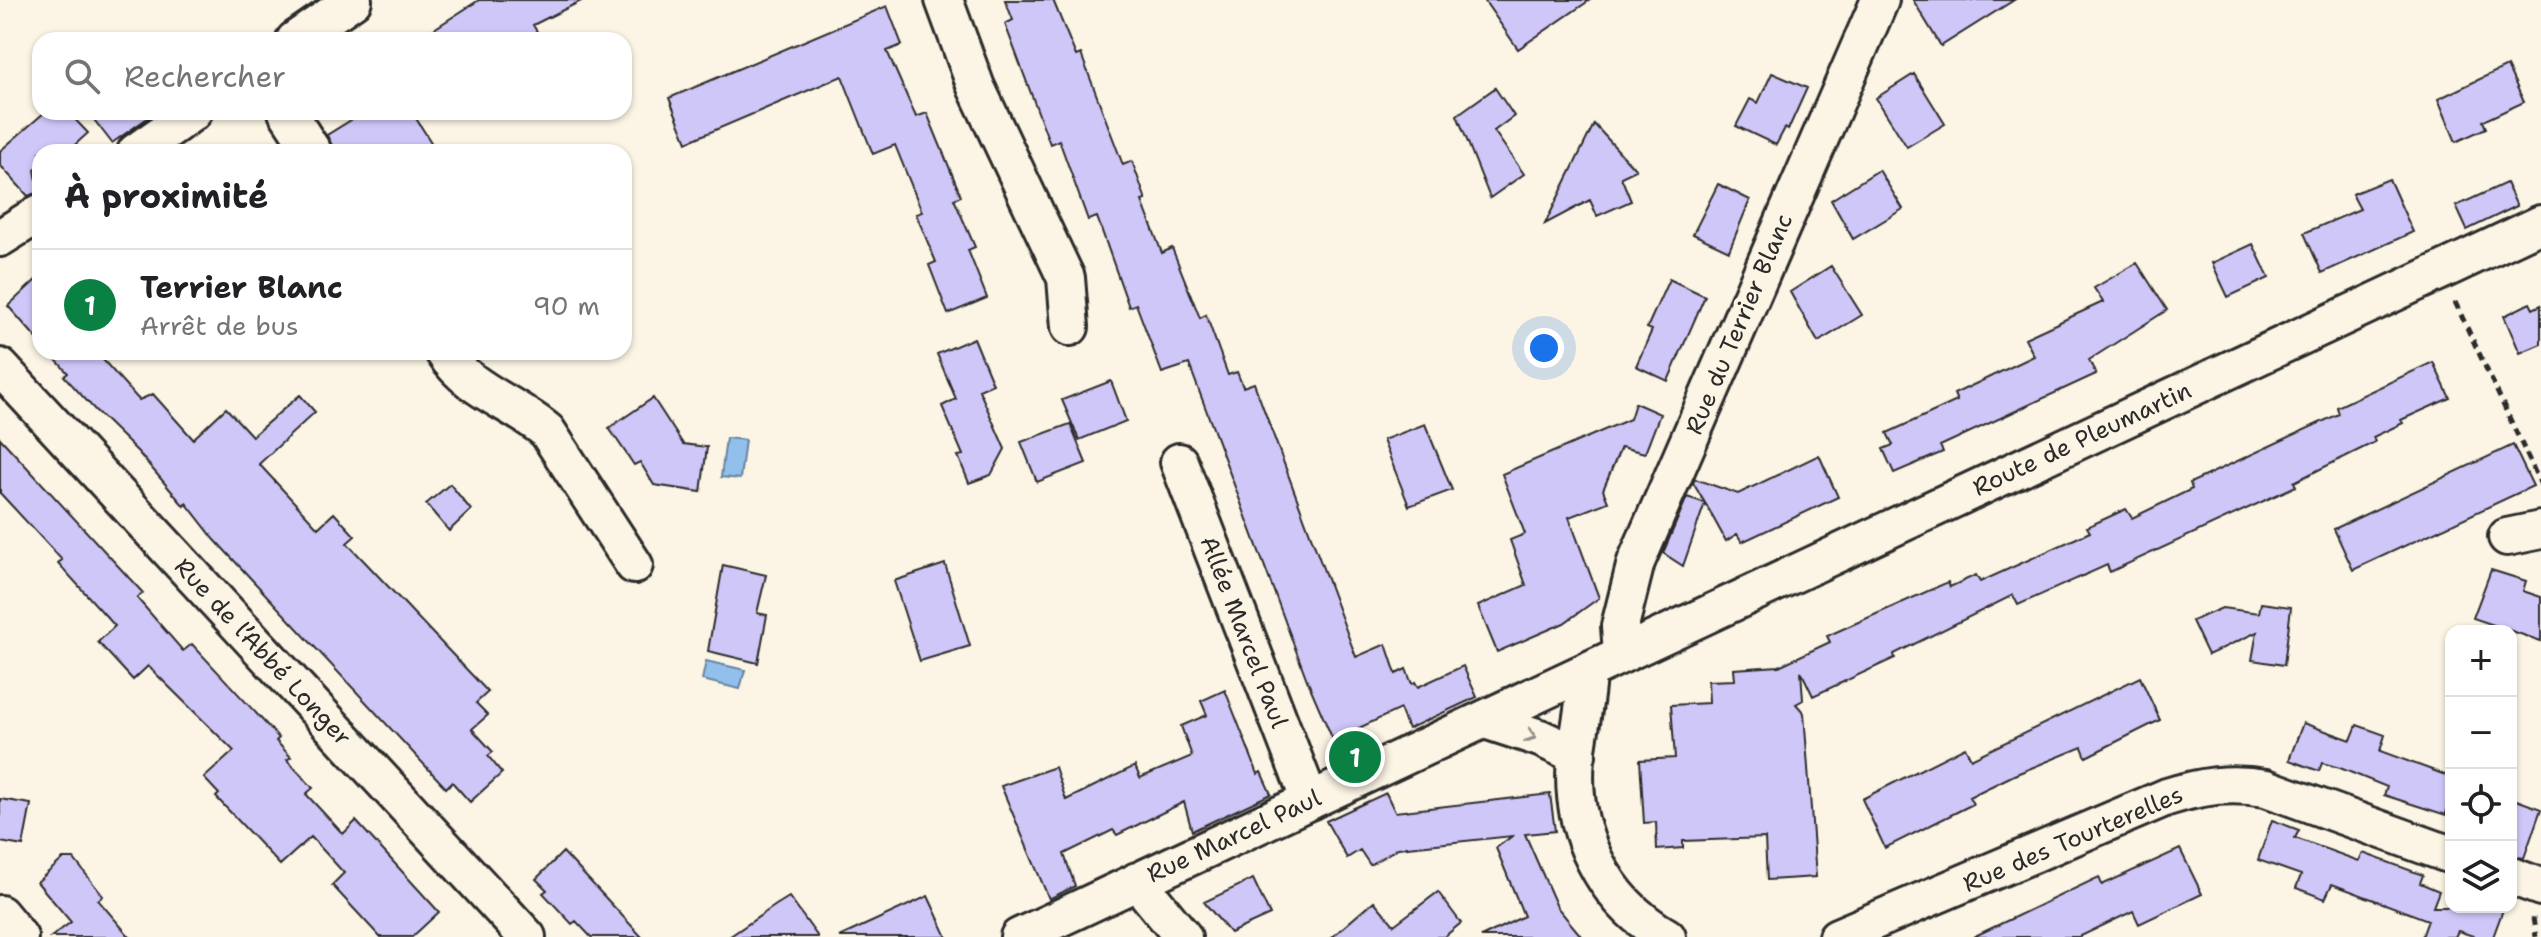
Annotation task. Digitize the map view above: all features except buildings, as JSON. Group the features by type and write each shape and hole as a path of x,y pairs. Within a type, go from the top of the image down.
{"street":[{"path":"307,32 353,0"},
{"path":"944,0 976,87 1066,278 1070,327"},
{"name":"Rue du Terrier Blanc","path":"1622,654 1620,626 1636,562 1880,0"},
{"path":"147,144 182,120"},
{"path":"292,120 308,144"},
{"name":"Route de Pleumartin","path":"1622,654 2541,224"},
{"path":"450,360 463,376 482,391 528,415 547,431 634,565"},
{"name":"Rue de l’Abbé Longer","path":"0,367 527,937"},
{"name":"Allée Marcel Paul","path":"1179,462 1310,801"},
{"name":"Rue Marcel Paul","path":"1019,937 1622,654"},
{"path":"1587,672 1577,755 1579,815 1596,866 1628,908 1667,937"},
{"path":"1485,720 1577,755"},
{"name":"Rue des Tourterelles","path":"1837,937 1876,931 2167,797 2207,785 2238,783 2266,788 2445,853"},
{"path":"2517,878 2541,887"},
{"path":"1137,881 1183,937"},
{"path":"0,914 19,937"}],"path":[{"path":"2440,272 2541,485"}],"water":[{"path":"726,438 745,440 740,479 721,477"},
{"path":"706,661 745,670 740,689 702,680"}],"place":[{"name":"Terrier Blanc","path":"1355,757"}]}
